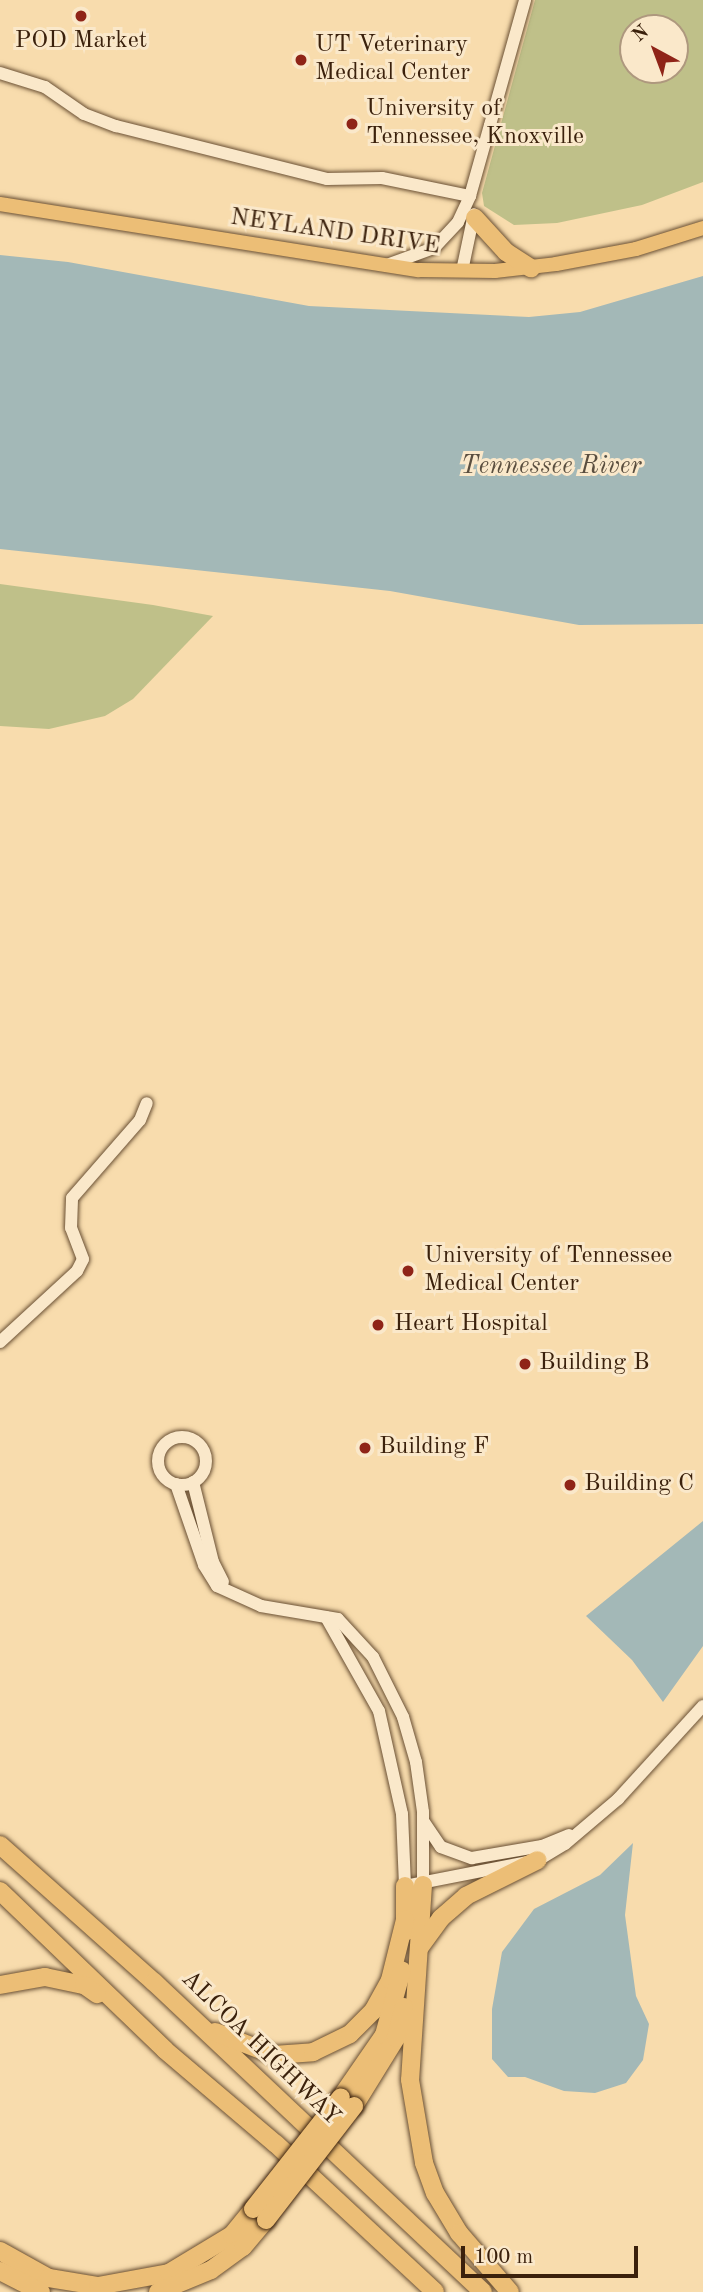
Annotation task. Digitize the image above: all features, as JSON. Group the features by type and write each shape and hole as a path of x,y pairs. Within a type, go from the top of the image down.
{"highway":[{"path":"475,218 506,252 531,268"},
{"name":"ALCOA HIGHWAY","path":"0,1845 194,2020 483,2292"},
{"path":"158,2292 211,2270 243,2247 260,2214 397,2038 421,1944 441,1918 466,1896 538,1860"},
{"path":"194,2020 232,2041 274,2055 313,2052 350,2034 373,2011 390,1980 414,1886"},
{"path":"414,1886 421,1944 410,2080 424,2163 435,2193 459,2233 510,2292"},
{"path":"0,1891 126,2012 435,2292"},
{"path":"347,2101 384,2035 406,1950 405,1920"},
{"path":"0,1985 45,1977 84,1985 126,2012"},
{"path":"0,2251 49,2278 98,2286 169,2273 202,2256 260,2214"},
{"path":"0,2271 41,2292"}],"main road":[{"name":"NEYLAND DRIVE","path":"0,204 382,267 462,271 531,268 636,249 703,228"}],"street":[{"path":"382,267 446,239 470,196 525,0"},
{"path":"0,74 45,87 84,114 116,126 327,179 382,178 470,196"},
{"path":"462,271 475,218 470,196"},
{"path":"0,1342 77,1271 83,1259 71,1228 72,1198 140,1120 147,1103"},
{"path":"176,1484 193,1482 204,1471 205,1455 197,1442 182,1437 168,1442 159,1455 160,1471 176,1484 209,1576 232,1593 261,1606 338,1619 363,1643 403,1717 416,1762 423,1819 414,1886"},
{"path":"193,1482 213,1562 232,1593"},
{"path":"326,1617 379,1712 402,1814 414,1886"},
{"path":"414,1886 538,1860 592,1825 703,1706"},
{"path":"423,1819 441,1847 472,1858 542,1846 592,1825"}],"green space":[{"path":"535,0 703,0 703,182 642,205 557,223 514,225 484,206 482,193"},
{"path":"0,584 213,616 133,699 105,716 49,729 0,726"}],"water":[{"name":"Tennessee River","path":"0,255 68,262 309,306 529,317 580,312 703,276 703,624 579,625 390,591 0,549"},
{"path":"703,1521 703,1646 663,1702 632,1660 586,1616"},
{"path":"633,1843 625,1915 636,1996 649,2024 643,2060 626,2083 595,2093 564,2091 525,2077 508,2077 492,2059 492,2009 502,1952 534,1909 600,1875"}],"place":[{"name":"POD Market","path":"81,16"},
{"name":"UT Veterinary Medical Center","path":"301,60"},
{"name":"University of Tennessee, Knoxville","path":"352,124"},
{"name":"University of Tennessee Medical Center","path":"408,1271"},
{"name":"Heart Hospital","path":"378,1325"},
{"name":"Building B","path":"525,1364"},
{"name":"Building F","path":"365,1448"},
{"name":"Building C","path":"570,1485"}]}
